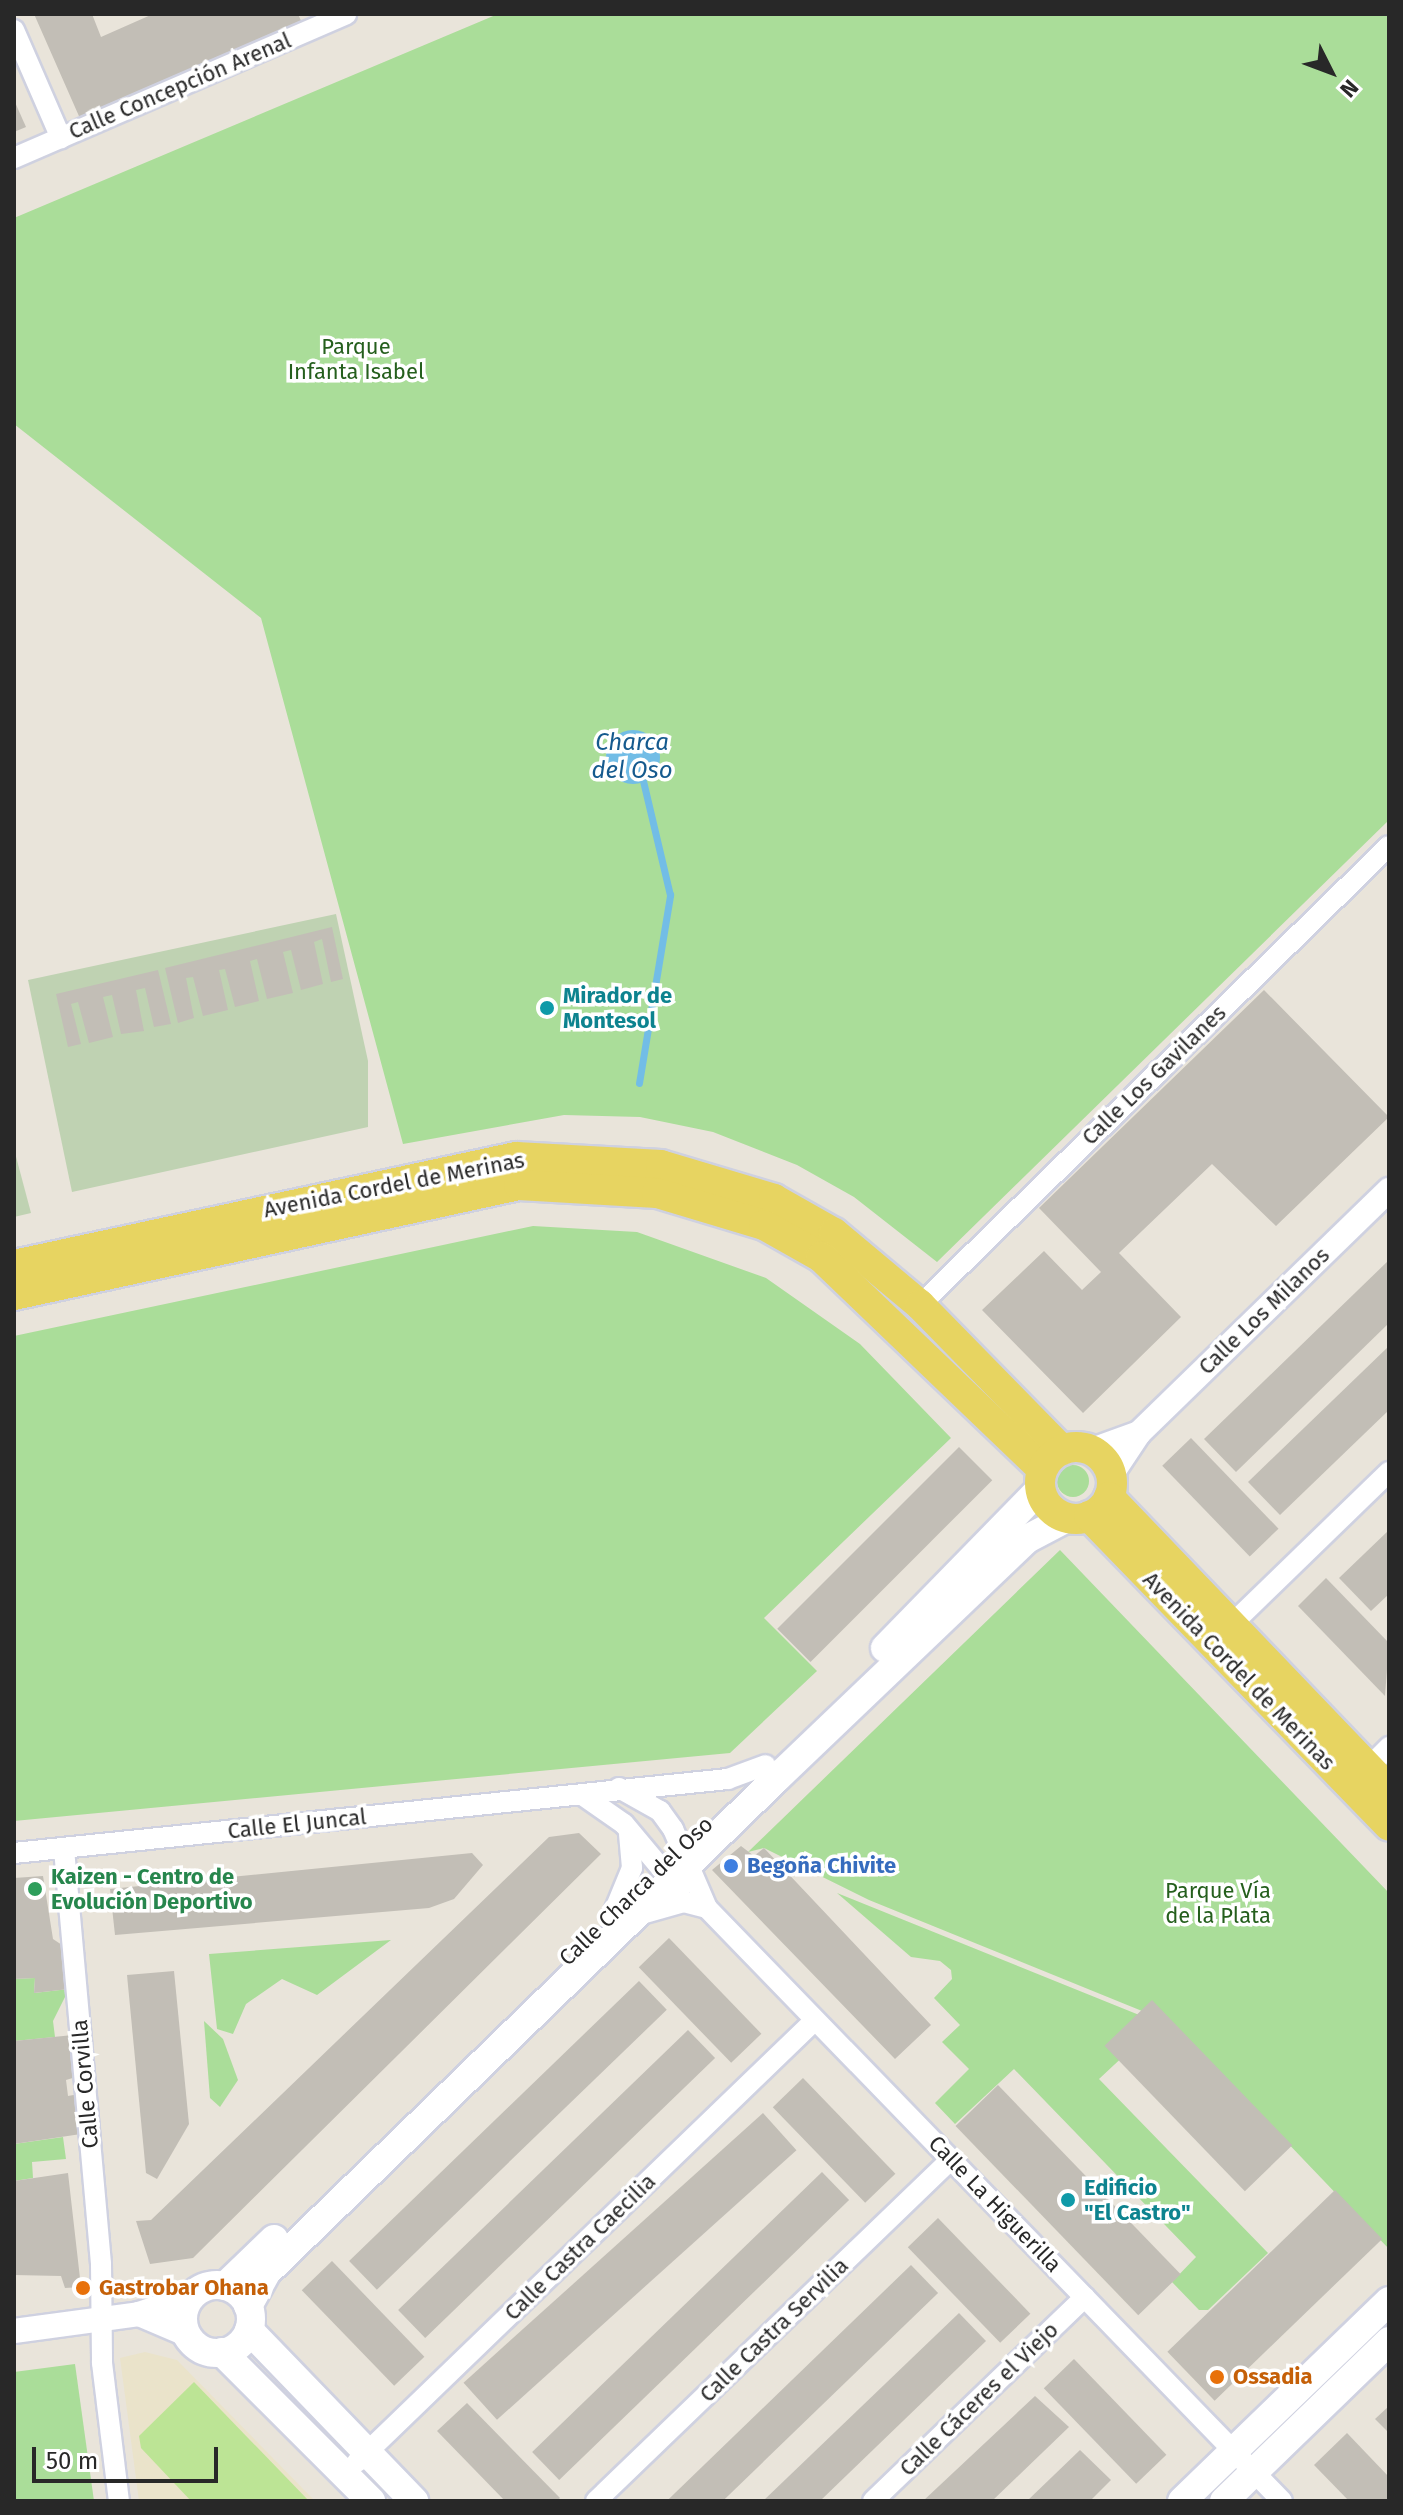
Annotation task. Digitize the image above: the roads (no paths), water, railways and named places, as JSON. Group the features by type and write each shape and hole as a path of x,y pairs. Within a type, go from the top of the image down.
{"main road":[{"name":"Avenida Cordel de Merinas","path":"14,1265 516,1157 583,1155 661,1165 774,1199 834,1233 920,1305 1048,1469"},
{"name":"Avenida Cordel de Merinas","path":"14,1295 519,1185 657,1193 764,1225 821,1257 1048,1469"},
{"path":"1092,1450 1094,1502 1049,1508 1048,1469 1092,1450"},
{"name":"Calle Charca del Oso","path":"686,1878 766,1765 1048,1469"},
{"name":"Avenida Cordel de Merinas","path":"1094,1502 1231,1625 1382,1768"},
{"name":"Avenida Cordel de Merinas","path":"1094,1502 1389,1826"},
{"name":"Calle Charca del Oso","path":"225,2286 623,1916 686,1878 715,1839 1027,1539 1094,1502"},
{"name":"Calle Charca del Oso","path":"249,2318 266,2273 623,1916"},
{"path":"371,2501 222,2352 205,2351 186,2334 190,2297 225,2286 249,2318 414,2501"},
{"path":"1182,2501 1389,2301"},
{"path":"222,2352 249,2318"},
{"path":"1224,2501 1389,2341"}],"street":[{"name":"Calle Concepción Arenal","path":"14,158 336,16"},
{"path":"14,30 61,138"},
{"name":"Calle Los Gavilanes","path":"920,1305 1385,858"},
{"name":"Calle Los Milanos","path":"1094,1502 1139,1433 1389,1190"},
{"name":"Calle Los Milanos","path":"1092,1450 1139,1433"},
{"path":"1231,1625 1389,1472"},
{"name":"Calle El Juncal","path":"14,1853 728,1779 766,1765"},
{"path":"619,1788 660,1811 686,1878"},
{"path":"581,1794 624,1824 686,1878"},
{"path":"623,1916 632,1868 624,1824"},
{"name":"Calle Corvilla","path":"64,1849 100,2318 119,2501"},
{"path":"623,1916 686,1878"},
{"name":"Calle La Higuerilla","path":"686,1878 815,2020 1282,2501"},
{"name":"Calle Castra Caecilia","path":"345,2474 815,2020"},
{"name":"Calle Castra Servilia","path":"596,2501 951,2159"},
{"path":"14,2331 139,2314 190,2297"},
{"name":"Calle Cáceres el Viejo","path":"873,2501 1085,2297"},
{"path":"139,2314 186,2334"}],"water":[{"name":"Charca del Oso","path":"633,730 652,738 660,757 652,776 633,784 614,776 606,757 614,738"}],"waterway":[{"path":"639,1083 670,895 643,781"}],"place":[{"name":"Mirador de Montesol","path":"547,1008"},
{"name":"Begoña Chivite","path":"731,1866"},
{"name":"Kaizen - Centro de Evolución Deportivo","path":"35,1889"},
{"name":"Edificio \"El Castro\"","path":"1068,2200"},
{"name":"Gastrobar Ohana","path":"83,2288"},
{"name":"Ossadia","path":"1217,2377"}],"park label":[{"name":"Parque Infanta Isabel","path":"356,358"},
{"name":"Parque Vía de la Plata","path":"1218,1902"}]}
